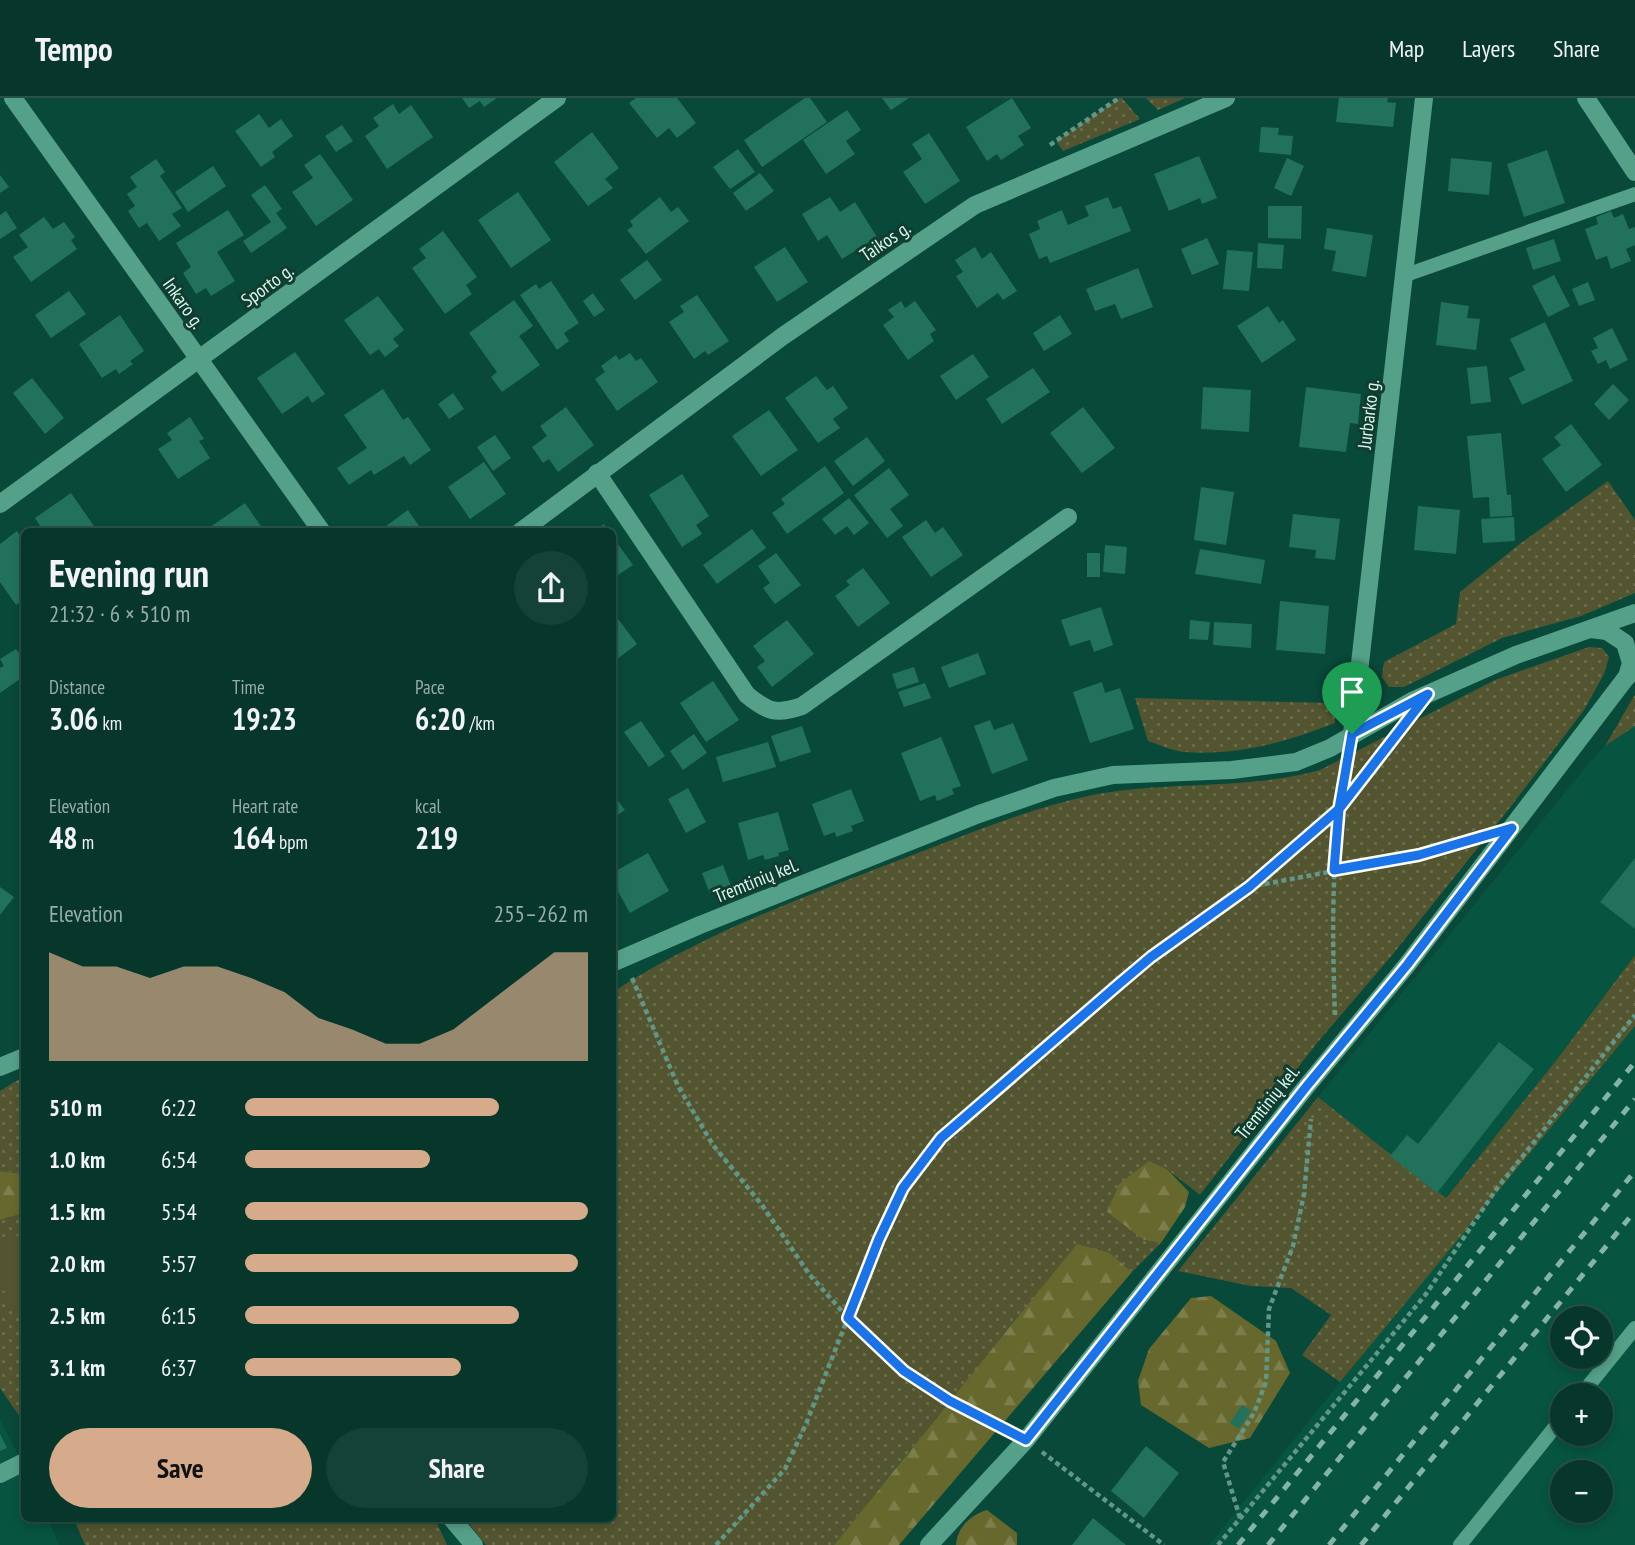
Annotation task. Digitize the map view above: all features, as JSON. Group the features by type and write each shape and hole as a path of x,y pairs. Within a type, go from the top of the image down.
{"street":[{"name":"Inkaro g.","path":"13,98 319,528"},
{"name":"Sporto g.","path":"0,504 557,98"},
{"name":"Taikos g.","path":"525,528 783,336 975,205 1226,98"},
{"name":"Jurbarko g.","path":"1352,734 1424,98"},
{"path":"1595,101 1635,172"},
{"path":"597,473 747,695 763,708 782,713 802,706 846,672 1068,517"},
{"name":"Tremtinių kel.","path":"616,957 979,814 1054,788 1113,775 1233,770 1296,762 1330,748 1412,701 1491,666 1635,613"},
{"name":"Tremtinių kel.","path":"929,1545 1026,1440 1306,1087 1407,965 1631,671 1625,643 1607,631 1590,628"},
{"path":"0,1067 21,1058"},
{"path":"0,1474 21,1464"},
{"path":"455,1522 474,1545"}],"lane":[{"path":"1406,275 1635,194"},
{"path":"1591,1383 1635,1328"},
{"path":"1460,1545 1550,1433"}],"path":[{"path":"1339,1047 1334,977 1334,870 1339,809 1352,734"},
{"path":"716,1545 785,1469 806,1424 879,1239 903,1188 941,1138 1143,964 1249,887 1339,809 1393,739"},
{"path":"1249,887 1419,855 1472,840"},
{"path":"616,958 636,986 678,1086 713,1145 762,1205 809,1274 848,1318 904,1371 950,1401 1026,1440 1164,1545"},
{"path":"1218,1545 1426,1294 1495,1191 1635,1015"},
{"path":"1240,1518 1223,1462 1254,1413 1266,1382 1269,1309 1293,1246 1304,1195 1312,1110 1306,1087"}],"shaded area":[{"path":"1122,98 1140,119 1063,151 1056,141"},
{"path":"1146,98 1185,98 1158,110"},
{"path":"1608,481 1635,520 1635,593 1581,616 1502,638 1404,687 1389,687 1382,677 1384,662 1456,624 1460,592 1521,543"},
{"path":"1589,647 1602,648 1609,657 1604,674 1584,710 1512,805 1393,954 1317,1043 1200,1195 1168,1170 1144,1240 1161,1243 1132,1272 1110,1253 950,1401 834,1545 486,1545 467,1522 616,1522 616,990 717,934 994,824 1064,802 1117,791 1262,781 1320,770 1495,680"},
{"path":"1634,696 1635,726 1605,746"},
{"path":"1135,698 1328,703 1335,708 1335,723 1299,736 1243,750 1185,752 1148,741"},
{"path":"1635,726 1635,955 1558,1058 1445,1198 1318,1097 1589,763 1605,746"},
{"path":"1635,955 1635,1026 1340,1382 1302,1355 1331,1315 1291,1288 1251,1286 1178,1271 1318,1097 1446,1198 1558,1058"},
{"path":"1635,1026 1635,1545 1209,1545 1391,1319"},
{"path":"21,1079 21,1174 0,1171 0,1091"},
{"path":"21,1214 21,1419 0,1388 0,1220"},
{"path":"21,1234 21,1319 0,1284 0,1246"},
{"path":"0,1420 21,1460 21,1522 49,1522 59,1545 0,1545"},
{"path":"75,1522 436,1522 447,1545 85,1545"}],"green space":[{"path":"1149,1161 1168,1170 1189,1192 1185,1207 1161,1243 1144,1240 1107,1212 1119,1184"},
{"path":"0,1171 21,1174 21,1214 0,1220"},
{"path":"1077,1244 1110,1253 1132,1272 899,1545 834,1545"},
{"path":"1211,1296 1276,1341 1290,1373 1250,1438 1209,1448 1141,1405 1138,1381 1149,1349 1191,1298"},
{"path":"987,1510 1017,1533 1017,1545 956,1545 959,1532 966,1522"}],"building":[{"path":"462,98 497,98 484,107 480,101 469,108"},
{"path":"636,98 677,98 696,123 677,138 669,128 657,138 629,103"},
{"path":"805,98 810,98 827,122 762,167 744,140"},
{"path":"882,98 909,98 891,110"},
{"path":"1012,98 1031,128 1018,136 1024,145 1001,160 997,154 987,161 966,127"},
{"path":"1339,98 1388,98 1387,102 1396,103 1393,127 1336,122"},
{"path":"393,104 399,114 411,105 433,137 387,169 365,136 379,126 373,118"},
{"path":"847,110 861,130 846,141 855,154 826,174 803,140"},
{"path":"259,114 269,128 281,119 293,136 272,152 275,157 261,167 235,131"},
{"path":"342,125 353,141 336,152 325,136"},
{"path":"1261,127 1279,128 1278,135 1293,136 1291,155 1259,152"},
{"path":"592,132 619,168 605,179 613,188 588,206 554,162"},
{"path":"929,133 960,181 925,204 903,172 922,159 912,144"},
{"path":"738,149 755,172 730,189 713,167"},
{"path":"1547,150 1565,203 1524,217 1507,164"},
{"path":"320,154 353,200 316,226 292,192 313,178 304,165"},
{"path":"1199,156 1217,198 1202,204 1200,198 1169,211 1154,174"},
{"path":"1287,158 1304,166 1291,196 1274,188"},
{"path":"1451,158 1492,162 1489,195 1448,191"},
{"path":"156,159 165,172 160,176 182,208 172,214 181,226 159,241 147,223 139,228 128,211 135,206 127,194 137,187 130,177"},
{"path":"213,166 226,186 188,212 175,192"},
{"path":"760,173 774,191 746,211 733,193"},
{"path":"0,175 9,187 0,193"},
{"path":"265,185 282,209 276,213 287,228 251,253 243,241 271,222 251,195"},
{"path":"518,192 551,240 511,268 478,220"},
{"path":"660,197 671,212 678,207 689,221 646,254 627,230 633,226 630,221"},
{"path":"830,197 840,212 855,202 877,237 842,259 827,235 818,241 802,214"},
{"path":"1108,197 1113,209 1121,206 1131,231 1050,263 1047,256 1039,259 1029,234 1040,229 1037,221 1062,210 1068,225 1089,216 1085,206"},
{"path":"1268,206 1302,206 1301,239 1268,238"},
{"path":"228,210 244,235 217,252 235,281 211,296 206,288 196,294 183,273 191,267 176,243"},
{"path":"6,211 17,228 0,239 0,215"},
{"path":"1611,211 1614,218 1623,214 1629,229 1635,227 1635,245 1626,249 1631,261 1611,269 1607,256 1596,260 1585,229 1598,224 1596,217"},
{"path":"44,217 53,229 64,222 75,237 71,240 77,249 31,282 13,257 28,247 19,235"},
{"path":"1327,228 1373,235 1366,277 1332,271 1336,251 1324,249"},
{"path":"443,231 477,277 466,285 472,294 445,314 412,268 426,258 419,249"},
{"path":"1207,238 1219,264 1192,275 1181,249"},
{"path":"1554,239 1561,261 1533,270 1526,248"},
{"path":"1258,243 1284,245 1282,269 1257,268"},
{"path":"785,247 808,282 777,302 754,267"},
{"path":"975,247 982,259 991,252 1017,291 1003,300 998,293 977,308 956,276 963,272 955,260"},
{"path":"1227,250 1253,252 1249,291 1223,289"},
{"path":"647,260 662,280 635,300 620,280"},
{"path":"1138,268 1153,307 1121,319 1115,304 1095,311 1086,289"},
{"path":"1554,275 1570,306 1548,317 1532,286"},
{"path":"551,281 579,323 564,333 569,341 557,350 520,295 536,284 539,289"},
{"path":"1588,282 1595,300 1579,306 1572,289"},
{"path":"69,291 86,314 51,338 35,315"},
{"path":"593,293 605,310 594,317 583,301"},
{"path":"697,295 729,341 708,355 705,351 694,359 669,322 684,312 680,306"},
{"path":"378,296 404,330 393,339 399,346 385,357 379,349 370,355 344,320"},
{"path":"514,300 533,326 519,336 540,365 502,392 491,377 497,372 469,333"},
{"path":"901,301 905,308 915,301 936,330 930,334 934,341 908,360 883,325 894,317 888,310"},
{"path":"1441,302 1469,306 1467,318 1480,319 1476,350 1436,345"},
{"path":"1268,306 1279,323 1283,320 1296,340 1262,363 1237,326"},
{"path":"120,315 144,351 130,361 133,364 119,374 116,369 102,378 79,344"},
{"path":"1060,315 1072,334 1044,351 1033,333"},
{"path":"1545,322 1573,381 1522,405 1509,378 1525,370 1510,339"},
{"path":"1612,328 1628,360 1610,369 1606,360 1598,364 1591,351 1598,348 1593,338"},
{"path":"295,352 325,394 312,403 308,396 282,414 257,378"},
{"path":"630,353 636,361 641,358 658,382 617,411 595,379 605,372 601,366 616,355 619,360"},
{"path":"973,354 989,377 956,400 940,376"},
{"path":"1487,366 1491,402 1471,404 1467,368"},
{"path":"1033,368 1050,392 1002,424 986,399"},
{"path":"816,376 827,390 833,386 848,408 833,419 840,428 818,443 785,398"},
{"path":"32,378 64,418 45,434 13,393"},
{"path":"1613,384 1629,400 1609,420 1594,404"},
{"path":"1203,387 1251,390 1249,432 1201,429"},
{"path":"1306,387 1361,394 1358,424 1350,423 1346,452 1299,447"},
{"path":"383,389 403,420 408,417 431,450 410,465 404,456 374,475 371,470 349,485 337,468 367,448 344,415"},
{"path":"453,393 464,409 449,419 438,404"},
{"path":"566,407 594,445 558,472 549,459 543,463 532,447 547,436 540,426"},
{"path":"1083,407 1115,448 1082,473 1050,433"},
{"path":"769,410 798,450 761,476 732,436"},
{"path":"190,417 204,439 199,441 210,458 178,479 158,449 172,440 167,433"},
{"path":"1571,424 1602,465 1566,492 1542,459 1561,445 1554,437"},
{"path":"1501,433 1507,495 1511,495 1512,516 1490,517 1489,497 1473,498 1467,436"},
{"path":"495,435 511,458 493,471 477,447"},
{"path":"867,437 885,461 853,486 834,461"},
{"path":"484,462 506,494 470,519 448,487"},
{"path":"825,466 844,493 787,534 772,513 785,504 781,499"},
{"path":"889,468 909,495 890,509 903,526 887,538 854,495"},
{"path":"682,474 709,516 696,525 702,534 682,547 649,495"},
{"path":"1201,487 1234,492 1226,545 1194,540"},
{"path":"71,493 95,528 41,528 35,518"},
{"path":"849,498 869,523 854,535 847,526 835,535 822,519"},
{"path":"245,503 262,528 209,528"},
{"path":"1418,506 1460,510 1456,554 1414,550"},
{"path":"408,510 420,528 383,528"},
{"path":"1293,514 1340,519 1335,560 1315,558 1316,550 1289,547"},
{"path":"1514,517 1515,541 1483,543 1481,519"},
{"path":"926,520 935,533 943,527 963,555 931,577 902,537"},
{"path":"752,529 766,548 717,584 703,565"},
{"path":"17,531 21,537 21,601 16,605 0,582 0,544"},
{"path":"616,542 633,565 616,576"},
{"path":"1105,545 1127,547 1125,574 1103,572"},
{"path":"1200,549 1265,560 1261,584 1195,574"},
{"path":"776,553 801,585 775,604 763,588 770,583 758,566"},
{"path":"1087,553 1100,553 1100,577 1087,577"},
{"path":"863,568 890,603 858,627 835,596 850,585 846,581"},
{"path":"1280,601 1329,606 1325,654 1276,650"},
{"path":"1101,607 1113,645 1094,652 1090,640 1070,646 1061,620"},
{"path":"616,616 637,644 616,660"},
{"path":"787,620 814,654 772,687 757,667 765,661 753,646"},
{"path":"1190,620 1210,622 1208,640 1189,639"},
{"path":"1214,622 1252,624 1251,648 1213,645"},
{"path":"16,649 21,656 21,678 0,693 0,668 4,666 0,659"},
{"path":"978,653 986,674 949,688 941,667"},
{"path":"914,667 919,682 897,689 892,674"},
{"path":"713,681 739,720 706,742 680,703"},
{"path":"1102,682 1105,693 1120,688 1134,729 1090,743 1073,692"},
{"path":"925,683 931,698 904,707 898,692"},
{"path":"990,720 994,730 1013,723 1028,760 992,774 974,726"},
{"path":"641,721 665,756 649,767 624,732"},
{"path":"802,726 811,752 780,762 771,736"},
{"path":"694,734 707,753 683,770 670,751"},
{"path":"941,737 961,786 952,789 954,794 937,801 935,795 920,801 901,753"},
{"path":"768,742 776,767 723,782 716,757"},
{"path":"688,788 706,822 686,833 668,799"},
{"path":"851,789 864,821 851,826 853,831 836,837 835,832 824,836 812,804"},
{"path":"616,798 625,810 616,816"},
{"path":"778,812 789,850 765,860 763,855 748,860 738,823"},
{"path":"648,853 669,891 630,913 616,888 616,871"},
{"path":"1635,858 1635,929 1600,902"},
{"path":"723,865 731,886 710,894 702,873"},
{"path":"0,887 14,897 0,915"},
{"path":"1499,1042 1534,1069 1437,1193 1390,1156 1407,1135 1418,1144"},
{"path":"1242,1405 1251,1411 1239,1429 1230,1423"},
{"path":"0,1434 7,1448 0,1451"},
{"path":"1146,1446 1179,1473 1144,1518 1111,1491"},
{"path":"1093,1518 1126,1545 1072,1545"}],"railway":[{"path":"1238,1545 1635,1062"},
{"path":"1268,1545 1635,1099"},
{"path":"1329,1545 1635,1171"},
{"path":"1361,1545 1635,1211"}],"route":[{"path":"1352,734 1339,809 1249,887 1151,957 941,1138 903,1188 879,1239 848,1318 904,1371 950,1401 1026,1440 1306,1087 1407,965 1512,828 1419,855 1334,870 1339,809 1428,694 1352,734"}]}
